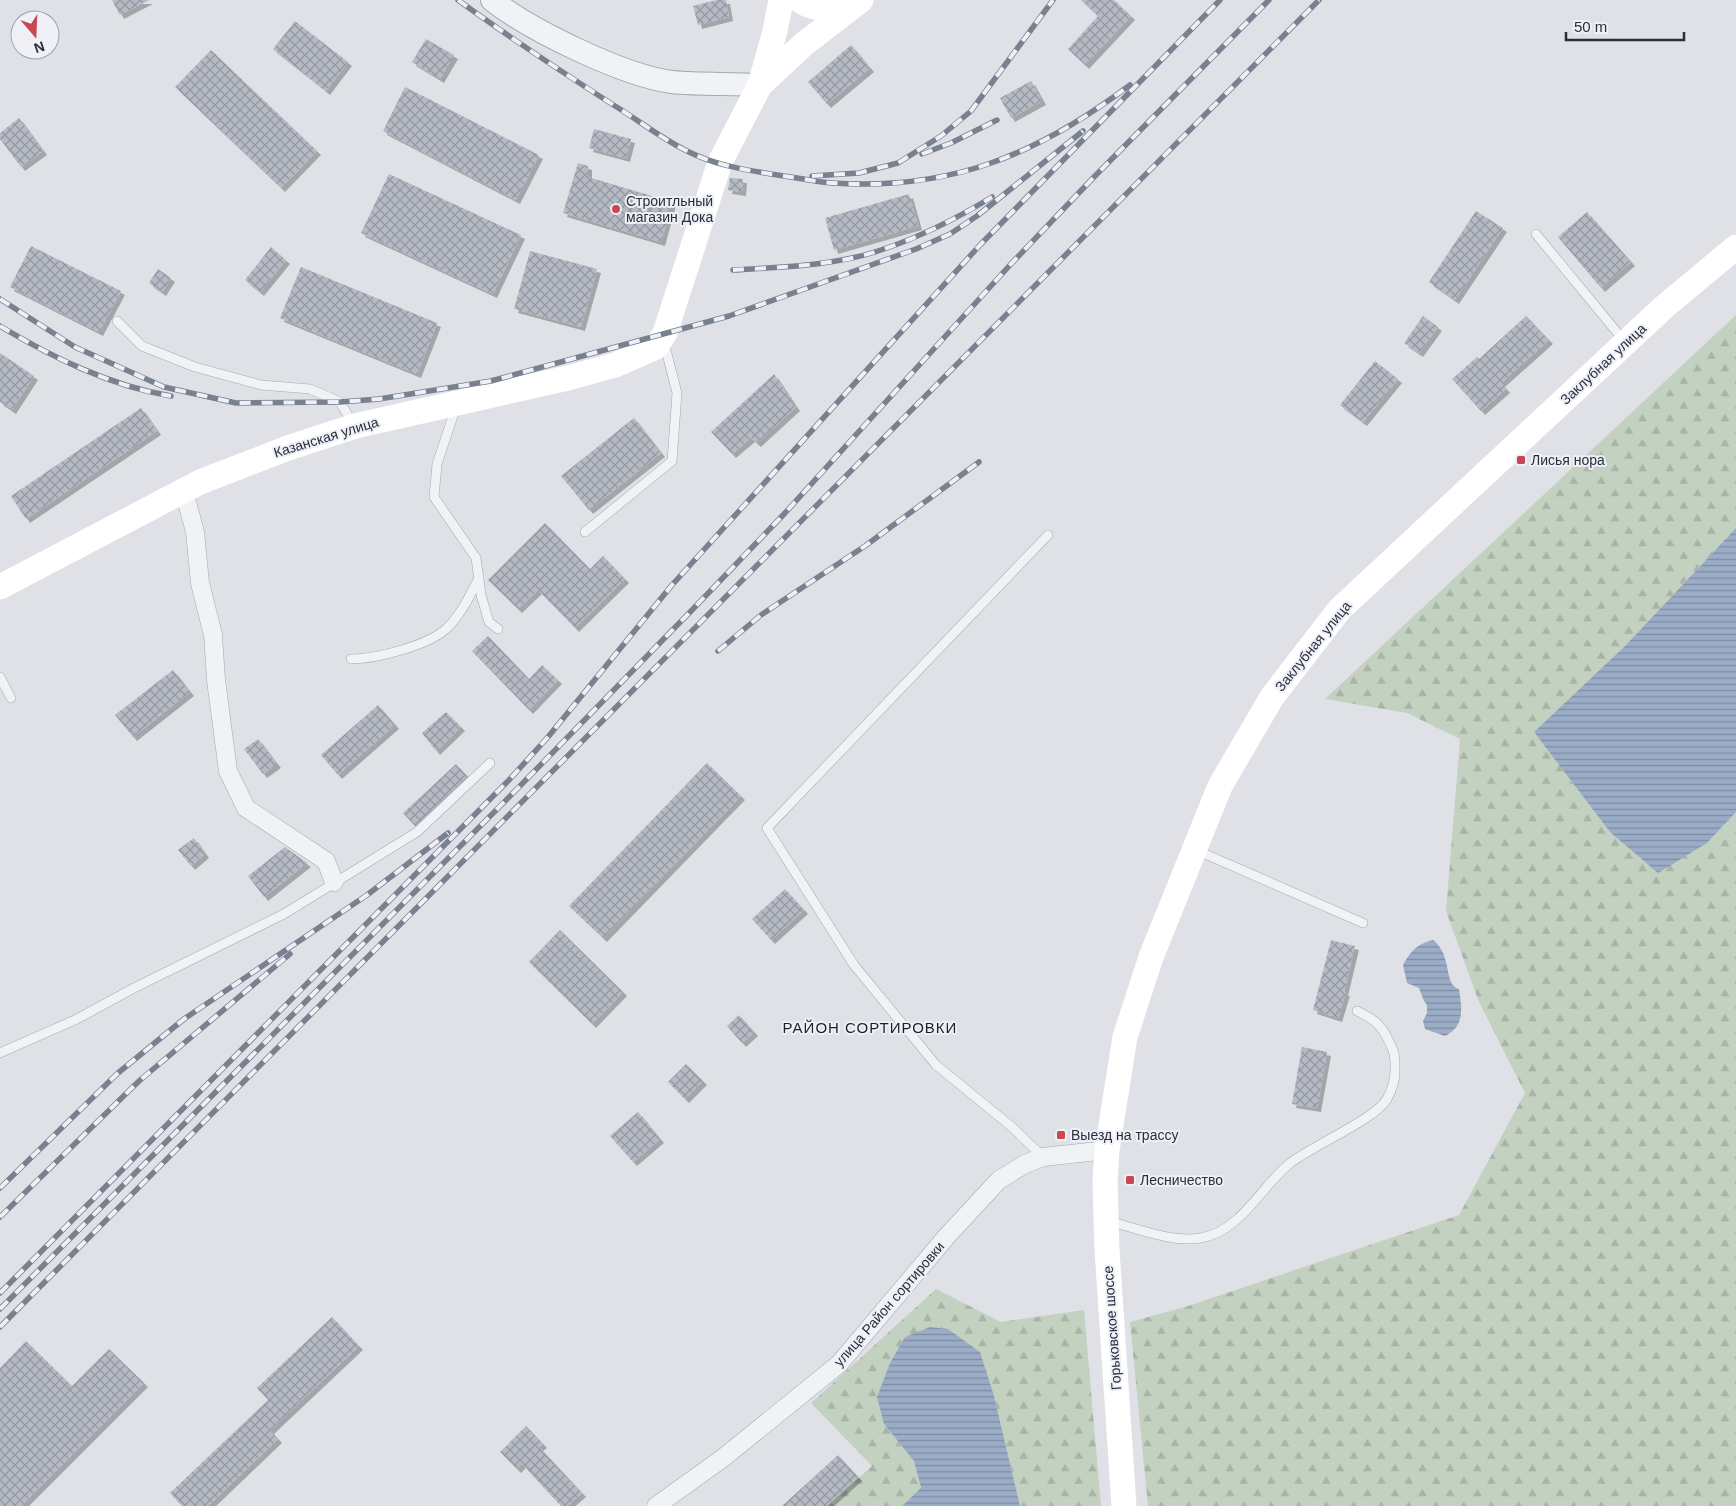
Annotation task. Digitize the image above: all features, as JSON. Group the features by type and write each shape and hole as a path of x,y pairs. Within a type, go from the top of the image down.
{"main road":[{"path":"664,336 720,162 760,85 775,31 780,0"},
{"path":"800,0 806,5 824,8 856,4"},
{"path":"760,85 804,44 856,4"},
{"name":"Заклубная улица","path":"1107,1150 1125,1037 1151,957 1220,786 1272,697 1339,610 1626,343 1736,247"},
{"name":"Казанская улица","path":"0,587 184,491 288,448 354,426 568,378 615,365 656,347 664,336"},
{"name":"Горьковское шоссе","path":"1107,1150 1106,1220 1124,1506"}],"street":[{"path":"492,0 566,43 619,67 670,82 760,85"},
{"path":"184,491 195,532 200,583 213,635 216,680 228,771 246,808 326,861 334,882"},
{"name":"улица Район сортировки","path":"656,1506 723,1458 840,1364 947,1236 999,1180 1025,1164 1043,1157 1062,1153 1107,1150"}],"lane":[{"path":"1536,234 1626,343"},
{"path":"116,321 142,346 195,367 261,385 310,389 340,402 354,426"},
{"path":"585,532 672,461 677,393 664,336"},
{"path":"458,402 437,464 434,497 476,558 481,595 489,622 498,629"},
{"path":"1043,1157 1012,1127 936,1064 854,965 767,828 1048,535"},
{"path":"351,659 366,659 411,647 447,629 464,608 479,578"},
{"path":"0,677 11,698"},
{"path":"0,1053 75,1020 134,988 284,914 417,832 490,763"},
{"path":"1193,849 1363,923"},
{"path":"1106,1220 1173,1237 1200,1238 1210,1235 1237,1222 1273,1177 1302,1153 1359,1122 1386,1101 1395,1079 1396,1055 1385,1031 1375,1020 1357,1011"}],"green space":[{"path":"1736,315 1736,528 1626,645 1534,732 1610,832 1707,843 1736,812 1736,1506 1148,1506 1130,1322 1185,1307 1459,1215 1525,1093 1479,1002 1446,911 1460,739 1407,713 1325,699"},
{"path":"936,1289 1001,1322 1084,1310 1101,1506 1020,1506 994,1396 884,1424 914,1461 921,1489 902,1506 828,1506 872,1466 811,1403"}],"water":[{"path":"1736,528 1736,812 1707,843 1658,873 1610,832 1534,732 1626,645"},
{"path":"1433,940 1443,953 1451,982 1459,989 1460,996 1461,1016 1459,1022 1445,1036 1425,1029 1423,1021 1427,1013 1427,1005 1419,988 1407,983 1403,965 1415,949"},
{"path":"930,1327 948,1329 980,1352 994,1396 1020,1506 902,1506 921,1488 914,1461 884,1424 877,1397 890,1363 905,1337"}],"building":[{"path":"112,0 149,0 120,15"},
{"path":"717,0 726,0 729,17 698,25 693,6"},
{"path":"1081,0 1114,0 1131,16 1085,65 1068,49 1098,16"},
{"path":"295,21 348,62 326,91 273,49"},
{"path":"426,39 454,55 440,79 412,62"},
{"path":"851,45 870,68 827,104 808,82"},
{"path":"211,50 317,151 281,188 175,87"},
{"path":"1031,81 1042,101 1011,118 1000,98"},
{"path":"405,87 539,155 516,200 383,131"},
{"path":"19,118 43,151 21,167 0,139 0,133"},
{"path":"594,129 631,139 626,158 589,148"},
{"path":"578,163 588,166 588,177 672,202 661,242 563,213"},
{"path":"389,174 521,235 493,294 361,233"},
{"path":"730,178 743,179 742,192 728,190"},
{"path":"909,194 918,226 834,250 825,218"},
{"path":"1476,211 1503,228 1455,300 1429,282"},
{"path":"1587,212 1631,262 1601,288 1558,237"},
{"path":"31,246 121,291 99,332 10,287"},
{"path":"271,247 286,260 260,292 245,280"},
{"path":"530,251 597,269 581,327 514,309"},
{"path":"301,267 437,323 417,374 280,318"},
{"path":"158,269 171,278 162,292 149,283"},
{"path":"1423,316 1438,327 1419,353 1404,343"},
{"path":"1526,316 1549,340 1501,383 1506,389 1481,411 1452,379 1477,357 1479,359"},
{"path":"0,353 34,376 12,410 0,402"},
{"path":"1375,361 1398,379 1363,422 1340,405"},
{"path":"774,374 796,407 757,443 751,438 732,454 711,432"},
{"path":"141,408 157,431 26,519 11,496"},
{"path":"634,418 661,453 589,510 561,476"},
{"path":"545,523 590,569 603,556 625,579 575,628 538,590 518,609 488,580"},
{"path":"488,636 529,679 542,665 558,680 529,710 472,651"},
{"path":"173,670 190,692 133,737 115,715"},
{"path":"378,705 395,725 338,775 321,755"},
{"path":"446,712 461,727 436,751 422,733"},
{"path":"258,739 277,764 263,774 244,749"},
{"path":"707,763 741,796 603,938 569,906"},
{"path":"456,764 467,776 415,826 403,813"},
{"path":"194,838 205,854 191,866 178,850"},
{"path":"285,847 307,863 264,897 248,876"},
{"path":"785,889 804,910 771,940 752,919"},
{"path":"560,930 623,992 592,1024 529,962"},
{"path":"1331,940 1355,946 1344,992 1346,992 1338,1018 1313,1010"},
{"path":"739,1015 754,1032 742,1043 727,1026"},
{"path":"1302,1047 1327,1052 1317,1108 1292,1104"},
{"path":"686,1064 703,1081 685,1099 668,1082"},
{"path":"638,1112 660,1139 633,1162 610,1136"},
{"path":"332,1317 359,1346 270,1430 278,1439 208,1506 182,1506 170,1493 268,1400 257,1388"},
{"path":"26,1341 72,1386 109,1349 144,1383 21,1506 0,1506 0,1368"},
{"path":"526,1426 543,1444 539,1447 582,1493 567,1506 561,1506 522,1464 517,1469 500,1452"},
{"path":"838,1455 858,1477 826,1506 782,1506"}],"railway":[{"path":"458,0 555,67 685,150 708,160 733,167 820,182 875,184 915,181 954,174 990,163 1026,149 1061,131 1130,85"},
{"path":"812,176 859,173 898,163 941,136 971,111 1053,0"},
{"path":"0,1293 510,779 548,737 672,585 980,245 1220,0"},
{"path":"0,1309 519,787 693,609 785,513 1010,265 1269,0"},
{"path":"0,1327 1319,0"},
{"path":"922,154 951,143 997,120"},
{"path":"0,299 75,347 164,387 236,403 340,402 379,399 491,381 729,316 916,249 950,234 977,216 1083,131"},
{"path":"733,270 825,263 861,256 922,234 965,213 992,197"},
{"path":"0,326 40,349 82,369 126,385 171,396"},
{"path":"718,651 761,615 865,546 979,462"},
{"path":"0,1188 118,1073 184,1019 367,895 448,833"},
{"path":"0,1217 139,1081 290,954"}],"place":[{"name":"Строитльный магазин Дока","path":"616,209"},
{"name":"Лисья нора","path":"1521,460"},
{"name":"Выезд на трассу","path":"1061,1135"},
{"name":"Лесничество","path":"1130,1180"}],"district":[{"name":"РАЙОН СОРТИРОВКИ","path":"870,1028"}]}
